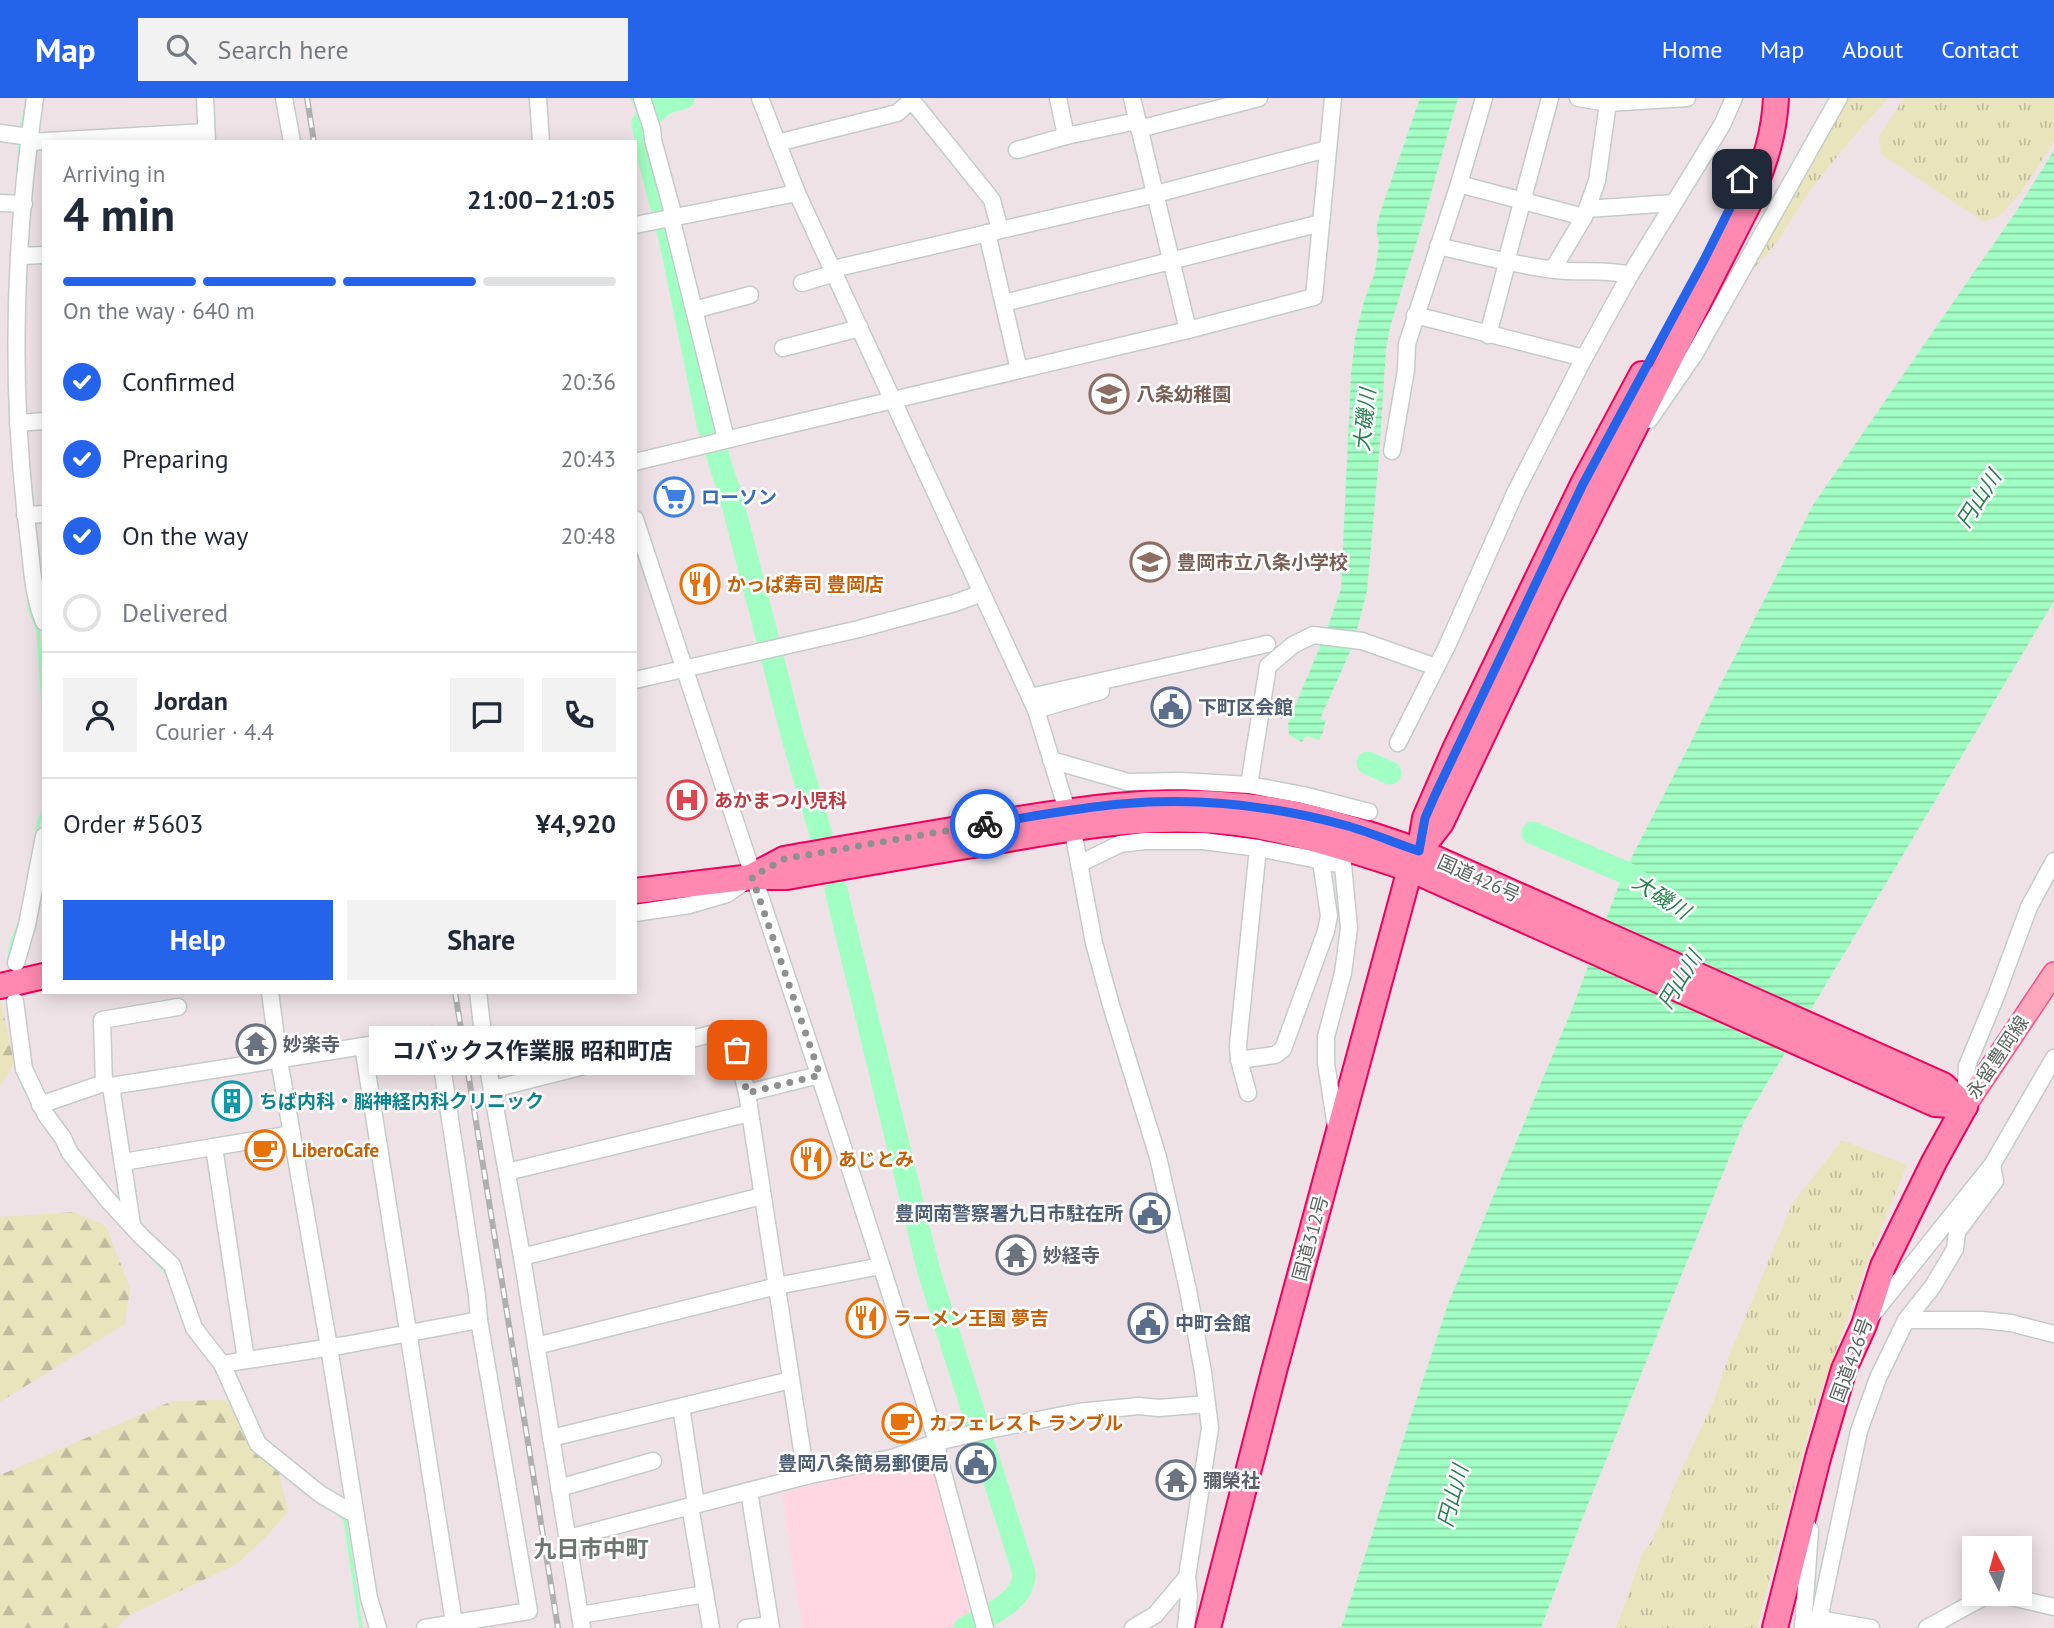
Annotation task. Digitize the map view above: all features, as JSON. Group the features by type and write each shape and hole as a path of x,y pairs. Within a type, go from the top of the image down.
{"highway":[{"name":"国道312号","path":"1208,1628 1338,1133 1425,818 1583,484 1736,196 1756,142 1764,98"},
{"name":"国道312号","path":"1414,860 1441,823 1555,583 1749,202 1769,148 1776,98"},
{"name":"国道426号","path":"637,891 752,877 784,859 1069,819 1122,803 1213,803 1248,806 1302,815 1352,832 1965,1106 1883,1266 1864,1325 1844,1369 1775,1628"},
{"path":"8,994 42,977"}],"main road":[{"name":"永留豊岡線","path":"1965,1106 2054,973"}],"street":[{"path":"35,98 20,256 16,369 25,515 35,597 42,613"},
{"path":"0,134 29,140 207,137 205,98"},
{"path":"284,98 292,140"},
{"path":"538,98 541,140"},
{"path":"642,98 726,439"},
{"path":"760,98 797,192 1033,704 1069,819 1094,943 1158,1157 1188,1290 1207,1404 1210,1428 1187,1577 1189,1597 1186,1628"},
{"path":"1058,98 1066,136"},
{"path":"1132,98 1188,330"},
{"path":"1017,150 1066,136 1138,125 1259,98"},
{"path":"637,461 1188,330 1314,297 1333,98"},
{"path":"1392,451 1406,370 1407,344 1484,98"},
{"path":"1488,335 1550,98"},
{"path":"1578,98 1616,101 1687,98"},
{"path":"1398,743 1436,667 1515,493 1584,358 1630,275 1722,125 1734,98"},
{"path":"1649,421 1694,355 1839,98"},
{"path":"777,143 897,113 911,99 992,200 1004,303 1020,370"},
{"path":"1553,269 1585,213 1597,181 1616,101"},
{"path":"802,283 834,271 1156,194 1327,149"},
{"path":"1458,184 1522,201 1585,213 1673,203"},
{"path":"637,225 797,192"},
{"path":"0,203 24,204"},
{"path":"1004,303 1321,223"},
{"path":"1438,246 1507,263 1630,275"},
{"path":"20,256 42,255"},
{"path":"694,310 750,295"},
{"path":"1415,315 1584,358"},
{"path":"783,348 860,328"},
{"path":"18,423 42,421"},
{"path":"25,515 42,514"},
{"path":"637,525 820,1075 937,1442 983,1623"},
{"path":"637,680 859,629 982,593"},
{"path":"1249,785 1268,666 1293,645 1313,635 1362,641 1436,667"},
{"path":"1033,704 1105,690 1115,684 1117,678 1267,644"},
{"path":"1051,760 1128,782 1181,781 1249,785 1303,795 1352,832"},
{"path":"1321,861 1352,832"},
{"path":"1338,1133 1326,1063 1326,1037 1343,973 1349,928 1352,832"},
{"path":"1079,864 1120,844 1145,841 1203,841 1258,848 1321,861"},
{"path":"16,963 27,925 42,846"},
{"path":"1248,1093 1238,1045 1258,848"},
{"path":"1240,1060 1275,1055 1283,1049 1317,959 1329,916 1321,861"},
{"path":"1965,1106 1967,1066 2029,907 2054,861"},
{"path":"637,913 689,905 727,894 752,877"},
{"path":"8,994 24,1069 40,1105 70,1153 132,1225 173,1265 194,1328 222,1364 258,1444 320,1494 356,1515"},
{"path":"270,994 369,1598 378,1628"},
{"path":"478,994 485,1051 522,1257 581,1621 705,1594"},
{"path":"132,1225 123,1161 107,1084 102,1020 178,1007"},
{"path":"493,1089 731,1029 747,1093 806,1476"},
{"path":"40,1105 107,1084 433,1035 438,1040 479,1320 529,1611 425,1628"},
{"path":"363,1046 454,1623"},
{"path":"1864,1325 1992,1165 2054,1058"},
{"path":"747,1093 820,1075"},
{"path":"507,1172 750,1112"},
{"path":"123,1161 292,1134"},
{"path":"214,1147 246,1360"},
{"path":"1871,1628 1818,1623 1859,1431 1878,1378 1906,1320 1933,1286 1955,1249 1956,1232 1995,1181 1992,1165"},
{"path":"522,1257 762,1196"},
{"path":"536,1346 777,1286 881,1266"},
{"path":"222,1364 479,1320"},
{"path":"1906,1320 2001,1322 2054,1334"},
{"path":"551,1438 791,1380"},
{"path":"568,1538 749,1490 891,1458 937,1442 979,1432 1078,1412 1139,1406 1159,1408 1207,1404"},
{"path":"681,1407 711,1628"},
{"path":"559,1488 653,1461"},
{"path":"746,1628 771,1627 749,1490"},
{"path":"1802,1519 1810,1530 1803,1628"},
{"path":"1133,1628 1155,1615 1187,1577"},
{"path":"2032,1602 2054,1607"},
{"path":"1927,1628 1967,1606"}],"shaded area":[{"path":"929,1454 971,1618 956,1628 802,1628 782,1493"}],"green space":[{"path":"1848,98 1888,98 1826,170 1775,245 1752,269 1752,265"},
{"path":"1904,98 2054,98 2054,142 2022,191 2000,216 1984,222 1881,154 1879,136"},
{"path":"0,997 14,1062 0,1087"},
{"path":"1842,1140 1907,1165 1869,1258 1814,1411 1757,1628 1616,1628 1643,1552 1652,1541 1715,1398 1723,1371 1792,1204"},
{"path":"74,1212 106,1226 130,1288 125,1324 0,1402 0,1217"},
{"path":"224,1400 272,1443 288,1511 269,1534 237,1564 130,1615 116,1628 0,1628 0,1475 172,1401"}],"water":[{"path":"1420,98 1458,98 1390,327 1367,591 1353,645 1320,719 1326,721 1324,730 1319,740 1306,736 1302,742 1289,735 1288,723 1341,589 1355,338 1364,301 1375,272 1379,243 1376,229 1380,213"},
{"name":"円山川","path":"2054,150 2054,601 1744,1122 1584,1514 1541,1628 1341,1628 1448,1304 1570,1014 1624,872 1813,505 2017,210"}],"waterway":[{"path":"632,98 640,115"},
{"path":"683,98 664,103 643,123 648,154 670,238 708,423 729,489 793,738 821,835"},
{"path":"21,130 27,103"},
{"path":"18,172 20,141"},
{"path":"10,400 11,431"},
{"path":"28,592 29,608 38,629 42,688"},
{"name":"大磯川","path":"1368,763 1390,773"},
{"path":"37,835 42,815"},
{"name":"大磯川","path":"1533,833 1624,872 1650,889"},
{"path":"836,890 929,1272 1024,1573 1023,1583 1011,1600 965,1628"},
{"path":"9,966 11,947 21,918"},
{"path":"19,1074 33,1105"},
{"path":"149,1254 167,1273"},
{"path":"337,1513 345,1519 361,1628"}],"railway":[{"path":"307,98 314,140"},
{"path":"455,994 558,1628"}],"way so far":[{"path":"737,1050 747,1093 820,1075 752,877 784,859 985,824"}],"place":[{"name":"八条幼稚園","path":"1109,394"},
{"name":"ローソン","path":"674,497"},
{"name":"豊岡市立八条小学校","path":"1150,562"},
{"name":"かっぱ寿司 豊岡店","path":"700,584"},
{"name":"下町区会館","path":"1171,707"},
{"name":"あかまつ小児科","path":"687,800"},
{"name":"妙楽寺","path":"256,1044"},
{"name":"コバックス作業服 昭和町店","path":"737,1050"},
{"name":"ちば内科・脳神経内科クリニック","path":"232,1101"},
{"name":"LiberoCafe","path":"265,1150"},
{"name":"あじとみ","path":"811,1159"},
{"name":"豊岡南警察署九日市駐在所","path":"1150,1213"},
{"name":"妙経寺","path":"1016,1255"},
{"name":"ラーメン王国 夢吉","path":"866,1318"},
{"name":"中町会館","path":"1148,1323"},
{"name":"カフェレスト ランブル","path":"902,1423"},
{"name":"豊岡八条簡易郵便局","path":"976,1463"},
{"name":"彌榮社","path":"1176,1480"}],"district":[{"name":"九日市中町","path":"591,1549"}],"route":[{"path":"985,824 1122,803 1213,803 1302,815 1350,827 1419,851 1425,818 1455,749 1583,484 1704,260 1742,179"}]}
